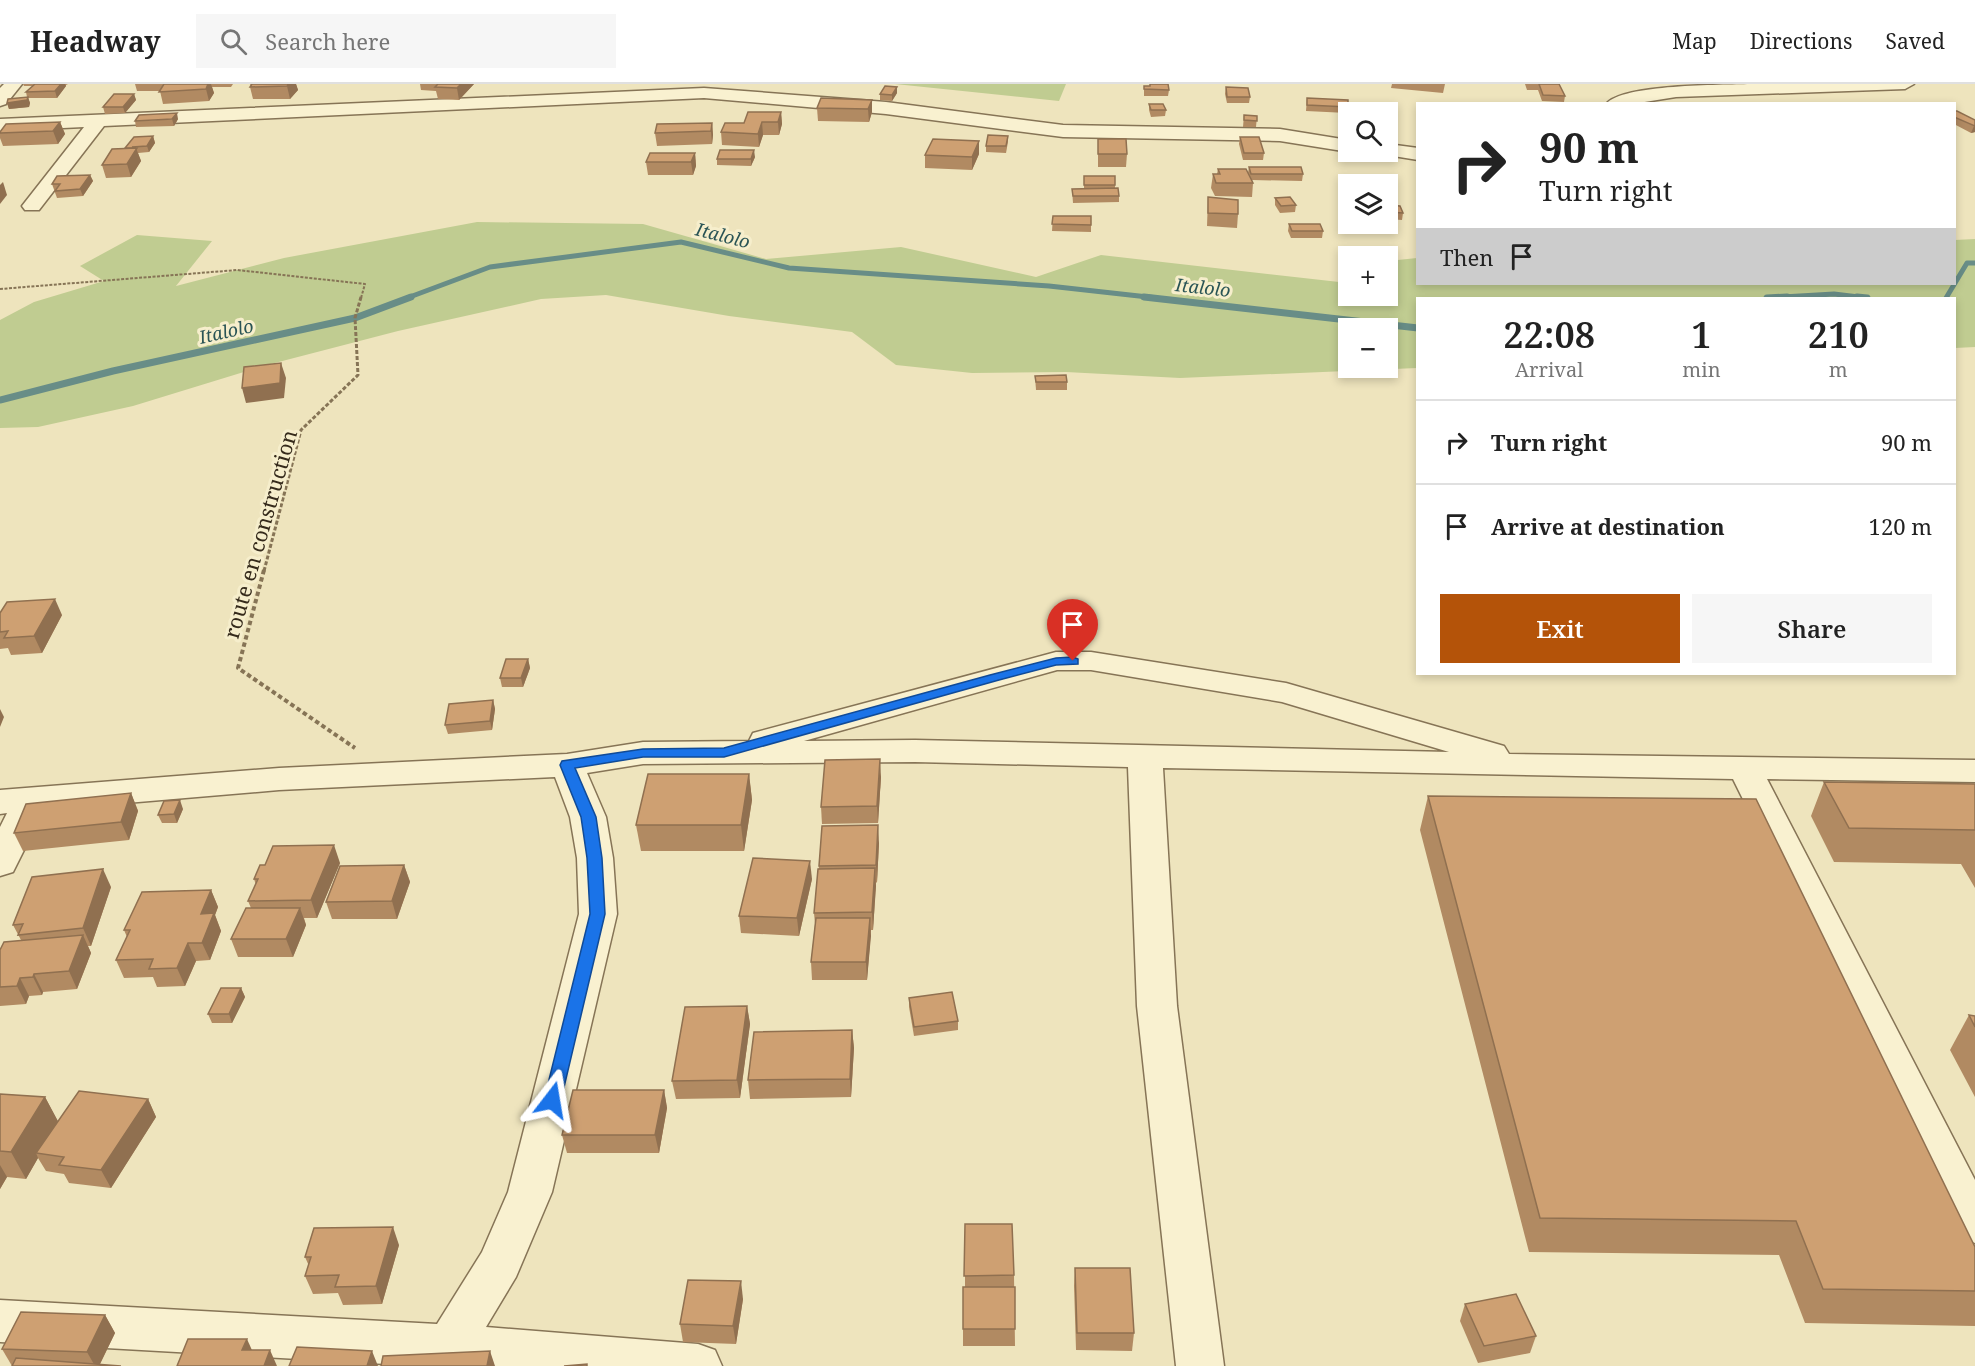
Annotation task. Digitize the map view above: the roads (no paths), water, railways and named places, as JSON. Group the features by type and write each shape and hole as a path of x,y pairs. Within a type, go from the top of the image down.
{"street":[{"path":"0,100 13,84"},
{"path":"685,84 720,94"},
{"path":"1620,102 1629,98 1667,93 1905,84"},
{"path":"0,125 406,105 720,94 886,108 1051,130 1280,135 1338,144"},
{"path":"32,206 98,121"},
{"path":"1398,151 1416,154"},
{"path":"724,752 1056,662 1091,661 1286,693 1385,720 1528,765"},
{"path":"0,863 16,800 267,779 567,765 643,753 915,751 1528,765 1975,771"},
{"path":"1144,757 1157,1006 1200,1366"},
{"path":"449,1346 501,1263 530,1192 597,914 595,858 588,817 567,765"},
{"path":"1744,767 1975,1224"},
{"path":"0,1321 449,1346 698,1366"}],"waterway":[{"name":"Italolo","path":"407,298 490,267 681,242 789,268 1049,286 1157,298"},
{"name":"Italolo","path":"1956,281 1967,263 1975,263"},
{"name":"Italolo","path":"1947,297 1954,285"},
{"name":"Italolo","path":"1784,297 1834,294 1859,297"},
{"name":"Italolo","path":"0,400 113,371 355,318 411,297"},
{"name":"Italolo","path":"1144,297 1416,328"}]}
